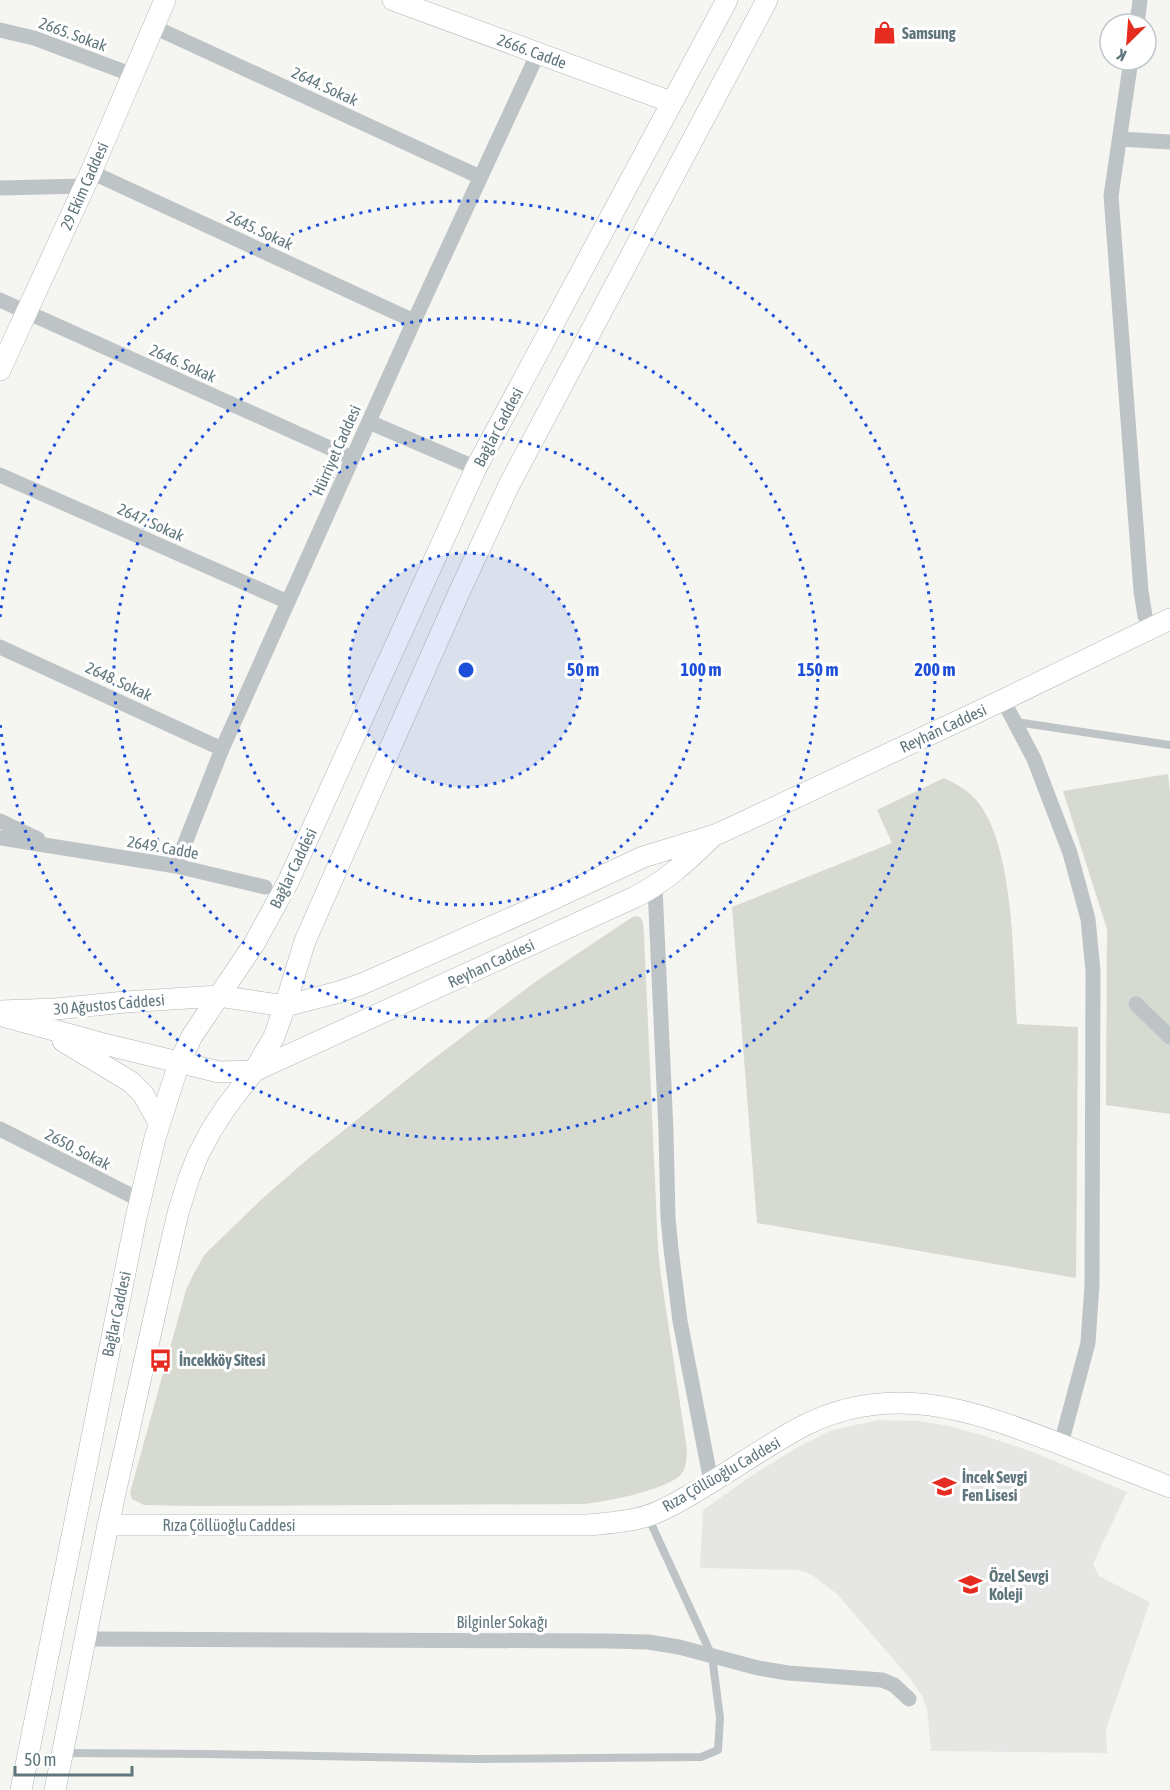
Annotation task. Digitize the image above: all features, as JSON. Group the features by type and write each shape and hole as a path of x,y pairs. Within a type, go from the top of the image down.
{"main road":[{"name":"29 Ekim Caddesi","path":"0,370 88,179 165,0"},
{"name":"2666. Cadde","path":"393,0 671,102"},
{"name":"Bağlar Caddesi","path":"21,1790 140,1200 159,1123 179,1063 192,1036 254,944 288,882 476,468 727,0"},
{"path":"55,1790 108,1525 158,1300 178,1213 198,1155 212,1129 254,1071 274,1037 305,941 509,485 767,0"},
{"name":"Reyhan Caddesi","path":"285,1006 363,984 643,857 715,835 1170,619"},
{"name":"Reyhan Caddesi","path":"254,1071 655,887 715,835"},
{"name":"30 Ağustos Caddesi","path":"0,1013 219,996 285,1006"},
{"name":"30 Ağustos Caddesi","path":"0,1013 34,1025 179,1063 219,1072 254,1071"},
{"path":"34,1025 131,1082 143,1094 159,1123"},
{"name":"Rıza Çöllüoğlu Caddesi","path":"108,1525 589,1525 623,1521 648,1516 674,1504 801,1427 854,1408 884,1402 915,1402 977,1414 1014,1426 1170,1487"}],"street":[{"name":"2644. Sokak","path":"154,27 480,177"},
{"name":"2665. Sokak","path":"0,30 34,38 133,75"},
{"name":"Hürriyet Caddesi","path":"176,866 222,749 414,321 538,53"},
{"path":"1129,72 1111,196 1141,591 1145,616 1151,628"},
{"path":"1120,139 1170,142"},
{"name":"2645. Sokak","path":"0,188 88,179 414,321"},
{"name":"2646. Sokak","path":"0,300 352,458"},
{"path":"369,422 476,468"},
{"name":"2647. Sokak","path":"0,475 288,602"},
{"name":"2648. Sokak","path":"0,647 222,749"},
{"path":"1003,700 1034,759 1070,853 1088,919 1093,971 1090,1322 1084,1359 1061,1444"},
{"name":"2649. Cadde","path":"0,821 55,847"},
{"name":"2649. Cadde","path":"0,838 176,866 265,887"},
{"path":"655,887 668,1218 680,1321 711,1482"},
{"path":"1136,1004 1170,1037"},
{"name":"2650. Sokak","path":"0,1129 140,1200"},
{"name":"Bilginler Sokağı","path":"85,1639 648,1642 680,1647 758,1668 788,1673 882,1680 894,1684 909,1699"}],"lane":[{"path":"1016,722 1170,745"},
{"path":"62,1753 473,1759 701,1757 718,1749 720,1718 712,1656 648,1516"}],"shaded area":[{"path":"1168,774 1170,793 1170,1114 1106,1105 1107,929 1063,791"},
{"path":"944,778 966,790 977,801 989,821 999,847 1010,907 1017,1024 1078,1027 1076,1278 757,1223 732,907 892,843 877,810"},
{"path":"634,916 640,917 643,922 658,1249 687,1450 686,1465 682,1473 676,1479 651,1490 582,1504 193,1506 144,1505 132,1499 130,1493 186,1290 205,1254 263,1198 309,1158 424,1066 535,982"},
{"name":"Özel Sevgi Koleji","path":"879,1420 919,1421 985,1436 1033,1452 1127,1492 1093,1564 1099,1576 1150,1602 1106,1729 1107,1753 931,1751 927,1708 922,1696 912,1681 837,1594 812,1575 800,1570 700,1568 703,1510 796,1448 832,1430"}],"place":[{"name":"Samsung","path":"884,33"},
{"name":"İncekköy Sitesi","path":"161,1360"},
{"name":"İncek Sevgi Fen Lisesi","path":"944,1486"},
{"name":"Özel Sevgi Koleji","path":"971,1585"}]}
